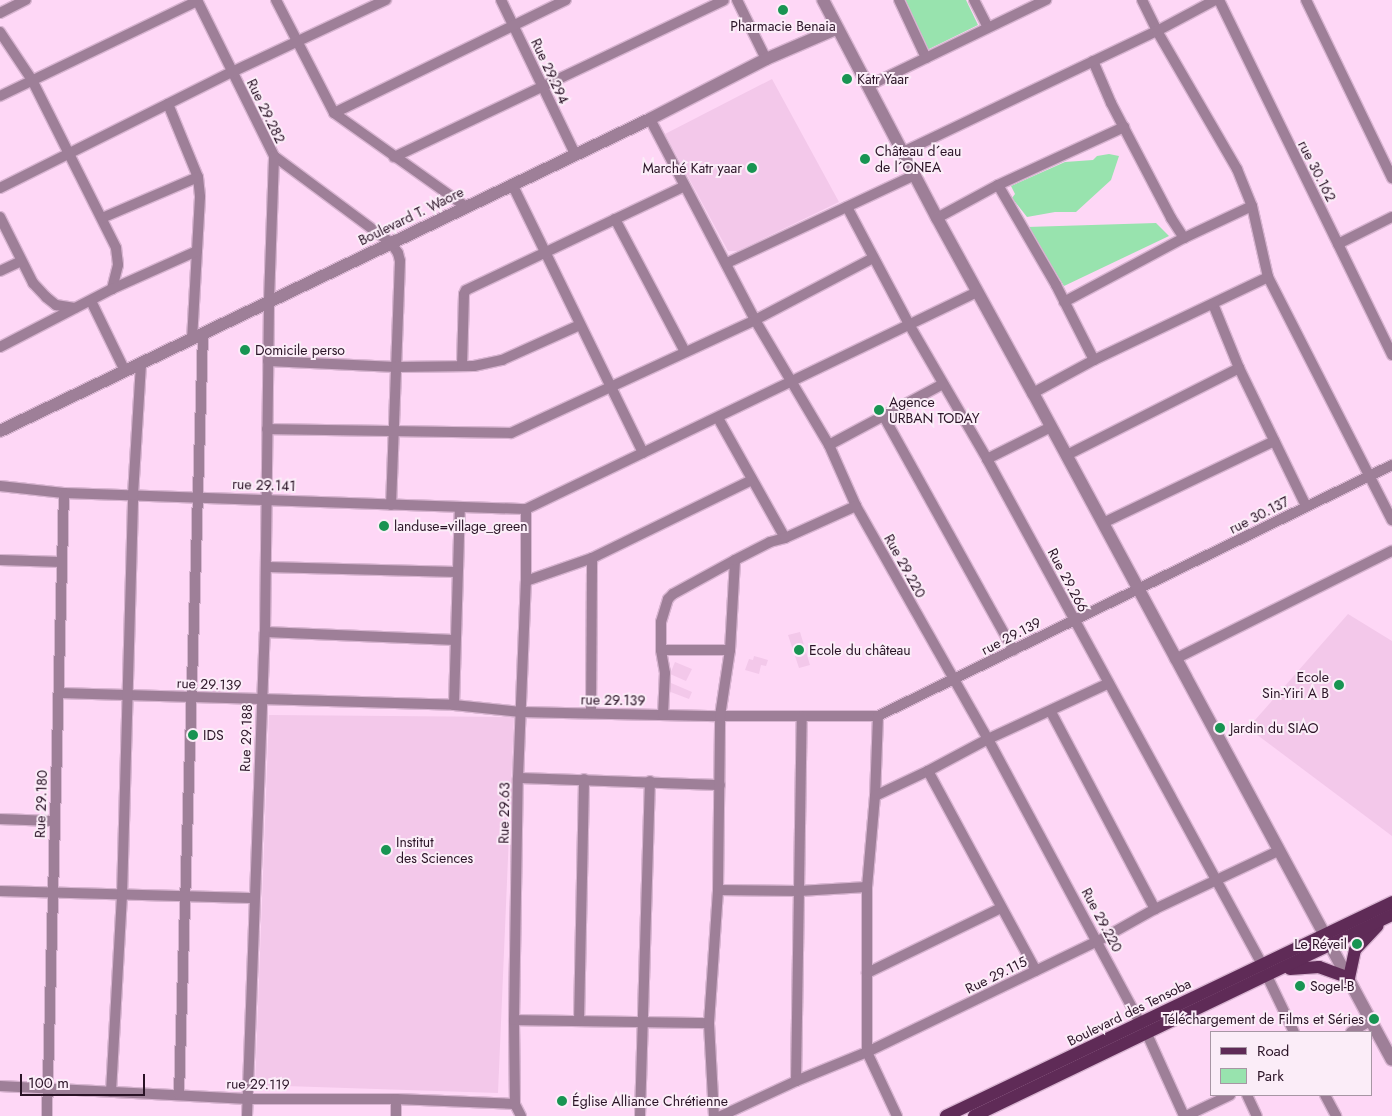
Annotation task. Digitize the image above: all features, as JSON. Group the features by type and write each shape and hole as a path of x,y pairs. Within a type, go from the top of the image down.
{"main road":[{"name":"Boulevard des Tensoba","path":"974,1116 1144,1029 1265,971 1324,932 1392,902"},
{"name":"Boulevard des Tensoba","path":"1265,971 1284,969 1387,918"},
{"path":"1284,969 1319,967 1349,978 1354,950 1387,918"},
{"name":"Boulevard des Tensoba","path":"946,1116 1144,1029"}],"street":[{"path":"0,13 26,0"},
{"path":"276,0 334,113 465,206"},
{"path":"0,188 232,72 386,0"},
{"name":"Rue 29.294","path":"501,0 575,154"},
{"path":"334,113 566,0"},
{"path":"394,157 724,0"},
{"path":"737,0 766,59"},
{"path":"823,0 836,29 903,152 936,218 1033,392 1392,1060"},
{"path":"898,0 926,58"},
{"path":"974,0 988,27"},
{"path":"868,86 1046,0"},
{"path":"1142,0 1157,31 1237,169 1252,206 1268,277 1368,477 1392,520"},
{"path":"903,152 1157,31 1217,0"},
{"name":"rue 30.162","path":"1217,0 1392,355"},
{"path":"1306,0 1392,178"},
{"path":"0,96 197,1"},
{"name":"Rue 29.282","path":"197,1 274,156 391,243"},
{"name":"Boulevard T. Waore","path":"0,431 465,206 650,119 766,59 836,29"},
{"path":"0,32 32,80 116,248 118,265 112,289"},
{"path":"1093,61 1170,218 1184,238"},
{"path":"168,104 198,176 200,197 197,251 198,497 180,1094"},
{"name":"Rue 29.220","path":"650,119 727,263 755,320 829,445 856,506 988,739 1098,941 1144,1029 1185,1116"},
{"path":"936,218 998,185 1124,127"},
{"name":"Rue 29.188","path":"247,1116 267,568 266,498 269,301 274,156"},
{"path":"727,263 915,175"},
{"path":"102,218 198,176"},
{"path":"512,184 547,252 642,453"},
{"path":"998,185 1064,302 1094,360"},
{"path":"462,366 465,292 685,186"},
{"path":"1064,302 1184,238 1252,206"},
{"name":"Rue 29.266","path":"848,207 910,326 987,459 1218,881 1265,971 1294,1031"},
{"path":"0,217 33,283 56,305 75,308"},
{"path":"1338,244 1392,217"},
{"path":"615,219 686,352"},
{"path":"391,243 400,261 391,505"},
{"path":"0,347 112,289 197,251"},
{"path":"267,429 511,433 755,320 873,258"},
{"path":"0,271 21,261"},
{"path":"1033,392 1094,360 1268,277"},
{"path":"526,508 718,418 978,292"},
{"path":"91,301 125,371"},
{"path":"1213,304 1239,368 1306,506"},
{"path":"268,361 396,367 489,364 580,325"},
{"path":"111,1092 122,896 133,495 140,363"},
{"path":"1067,455 1239,368"},
{"path":"829,445 943,384"},
{"path":"883,415 1014,650"},
{"path":"718,418 785,538"},
{"path":"987,459 1051,427"},
{"path":"1103,523 1274,440"},
{"name":"rue 30.137","path":"1139,590 1392,465"},
{"path":"526,581 592,558 752,480"},
{"name":"rue 29.141","path":"0,486 64,493 266,498 460,508 526,508"},
{"name":"Rue 29.180","path":"47,1116 64,493"},
{"path":"663,715 665,673 661,622 668,599 672,594 770,542 785,538 856,506"},
{"path":"454,705 460,508"},
{"name":"Rue 29.63","path":"521,1116 515,1104 514,1020 518,778 526,581 526,508"},
{"path":"1175,659 1392,551"},
{"path":"591,713 592,558"},
{"path":"0,560 61,562"},
{"path":"714,1116 709,1023 718,890 720,716 730,650 735,560"},
{"path":"267,568 457,572"},
{"name":"rue 29.139","path":"59,693 454,705 521,712 720,716 878,716 1074,619 1139,590"},
{"path":"265,632 455,640"},
{"path":"662,650 730,650"},
{"path":"875,796 928,771 988,739 1050,712 1109,683"},
{"path":"1050,712 1155,909"},
{"path":"796,1081 802,716"},
{"path":"878,716 875,796 867,887 867,1052 898,1116"},
{"path":"928,771 1036,971"},
{"path":"518,778 650,781 720,785"},
{"path":"579,1021 584,779"},
{"path":"640,1116 641,1022 650,781"},
{"path":"0,820 54,821"},
{"name":"Rue 29.115","path":"722,1116 796,1081 867,1052 1098,941 1155,909 1218,881 1278,851"},
{"path":"718,890 799,891 867,887"},
{"path":"0,891 122,896 254,898"},
{"path":"867,974 1001,908"},
{"path":"514,1020 709,1023"},
{"path":"1353,1031 1370,1022"},
{"name":"rue 29.119","path":"0,1086 248,1099 396,1099 515,1104"},
{"path":"1185,1116 1228,1096"},
{"path":"1247,1096 1257,1116"},
{"path":"1326,1096 1336,1116"},
{"path":"396,1099 396,1116"}],"shaded area":[{"name":"Marché Katr yaar","path":"772,79 839,202 738,251 728,251 665,134"},
{"name":"Ecole Sin-Yiri A B","path":"1348,614 1392,641 1392,836 1248,728"},
{"name":"Ecole du château","path":"800,632 810,665 799,668 788,635"},
{"name":"Ecole du château","path":"754,656 768,660 766,666 761,665 759,674 745,670 749,659 753,660"},
{"path":"675,662 692,669 686,681 670,674"},
{"path":"671,683 692,692 689,699 668,691"},
{"name":"Institut des Sciences","path":"269,715 514,717 498,1093 255,1085"}],"green space":[{"path":"902,0 966,0 978,25 925,51"},
{"path":"1109,154 1119,156 1111,180 1076,212 1055,212 1027,217 1012,198 1015,194 1011,186 1065,162 1093,160 1097,156"},
{"path":"1156,223 1169,236 1064,286 1027,227"}],"place":[{"name":"Pharmacie Benaia","path":"783,10"},
{"name":"Katr Yaar","path":"847,79"},
{"name":"Château d´eau de l´ONEA","path":"865,159"},
{"name":"Marché Katr yaar","path":"752,168"},
{"name":"Domicile perso","path":"245,350"},
{"name":"Agence URBAN TODAY","path":"879,410"},
{"name":"landuse=village_green","path":"384,526"},
{"name":"Ecole du château","path":"799,650"},
{"name":"Ecole Sin-Yiri A B","path":"1339,685"},
{"name":"Jardin du SIAO","path":"1220,728"},
{"name":"IDS","path":"193,735"},
{"name":"Institut des Sciences","path":"386,850"},
{"name":"Le Réveil","path":"1357,944"},
{"name":"Sogel-B","path":"1300,986"},
{"name":"Téléchargement de Films et Séries","path":"1374,1019"},
{"name":"Église Alliance Chrétienne","path":"562,1101"}]}
